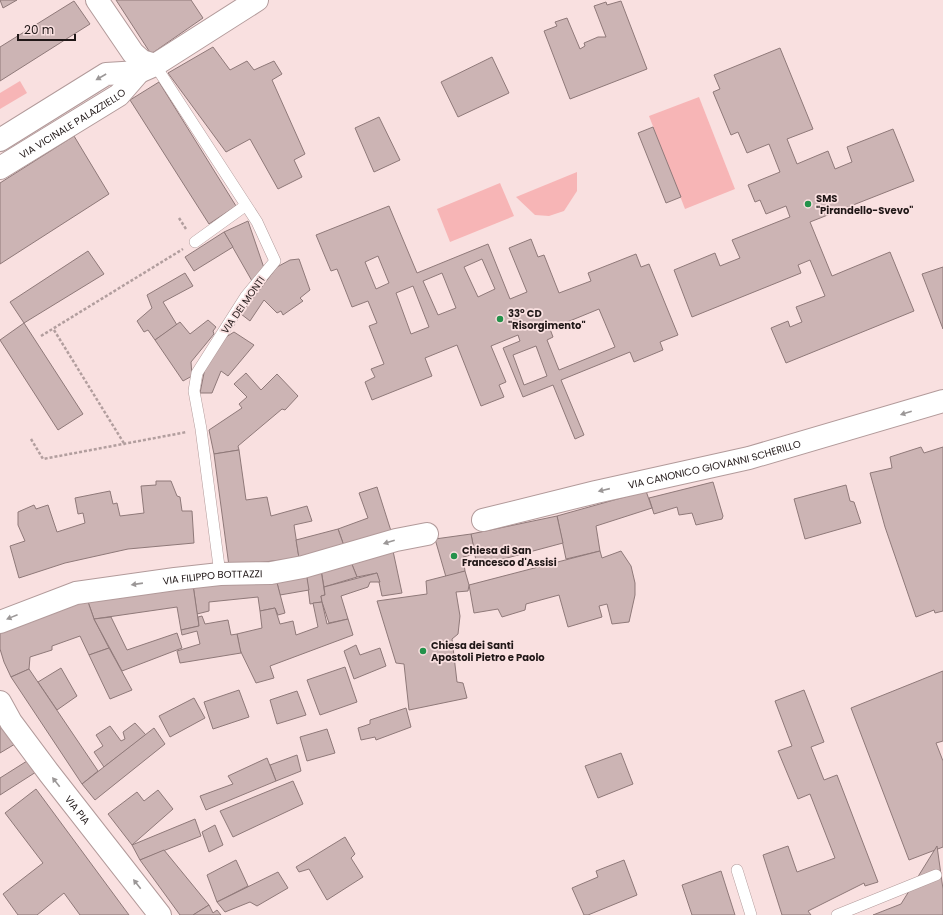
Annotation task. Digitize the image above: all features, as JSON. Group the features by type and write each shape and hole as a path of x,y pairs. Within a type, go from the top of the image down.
{"street":[{"path":"97,0 133,53 147,68"},
{"name":"VIA VICINALE PALAZZIELLO","path":"0,168 119,95 147,68 257,0"},
{"name":"VIA VICINALE PALAZZIELLO","path":"0,140 106,74 147,68"},
{"name":"VIA CANONICO GIOVANNI SCHERILLO","path":"483,520 596,492 749,458 943,401"},
{"name":"VIA FILIPPO BOTTAZZI","path":"0,622 76,593 220,574 271,573 303,567 396,540 427,534"},
{"name":"VIA PIA","path":"0,702 11,722 49,773 160,915"}],"lane":[{"name":"VIA DEI MONTI","path":"147,68 257,222 275,262 246,296 197,373 194,391 201,429 220,574"},
{"path":"195,242 245,206"},
{"path":"737,870 751,915"},
{"path":"837,915 936,875"}],"path":[{"path":"41,336 54,330 195,242"},
{"path":"54,330 125,445"},
{"path":"31,439 43,459 125,445 201,429"}],"shaded area":[{"path":"20,81 27,93 0,109 0,93"},
{"path":"699,97 735,189 685,209 649,116"},
{"path":"577,172 577,191 564,211 549,216 535,215 516,197"},
{"path":"500,183 514,216 450,242 437,209"}],"building":[{"path":"0,0 17,0 3,8"},
{"path":"116,0 191,0 203,18 151,54"},
{"path":"74,1 90,24 0,81 0,47"},
{"path":"621,1 647,69 570,99 544,31 557,26 555,22 567,18 580,49 585,46 584,43 598,37 606,37 594,6 606,2 607,5"},
{"path":"213,47 230,70 247,61 254,70 274,61 282,74 272,80 305,154 294,160 302,177 278,189 250,139 226,152 168,73"},
{"name":"SMS \"Pirandello-Svevo\"","path":"780,48 813,129 787,139 797,164 828,151 835,169 852,162 847,147 893,129 914,181 810,222 832,276 890,252 914,311 786,363 771,328 788,321 790,327 802,322 796,307 825,296 810,260 798,265 801,273 692,317 674,270 715,253 720,266 740,258 732,240 790,217 786,206 766,214 760,200 755,202 748,185 780,172 769,144 747,153 738,132 731,135 713,92 720,89 714,75"},
{"path":"492,57 509,93 458,117 441,82"},
{"path":"159,82 236,206 209,224 130,100"},
{"path":"379,117 400,160 374,172 355,128"},
{"path":"653,127 681,197 666,203 638,133"},
{"path":"74,136 109,194 0,264 0,183"},
{"name":"33° CD \"Risorgimento\"","path":"389,206 417,273 488,244 510,299 527,292 509,248 531,239 538,257 544,255 559,293 591,281 588,273 636,254 641,267 649,264 678,335 660,342 663,350 634,362 630,352 561,380 584,435 575,439 553,385 523,397 503,348 520,341 518,335 491,346 506,382 499,385 504,397 481,406 457,345 425,358 432,376 372,400 365,382 375,377 371,369 384,364 369,326 377,323 368,301 352,307 337,269 331,271 316,235","holes":["378,256 389,283 376,289 365,262","482,259 495,289 478,297 464,267","442,273 456,308 438,315 423,281","413,286 429,327 411,334 396,293","599,309 615,347 559,370 547,340 553,337 550,329","536,346 547,376 524,385 513,355"]},
{"path":"248,221 264,268 252,281 224,232"},
{"path":"224,232 233,247 194,271 185,257"},
{"path":"88,251 104,274 24,323 10,302"},
{"path":"299,259 310,290 300,298 303,301 283,315 281,311 277,313 264,300 250,321 241,314 277,267 290,260"},
{"path":"943,267 943,329 922,274"},
{"path":"185,273 193,286 163,302 177,325 155,340 148,330 144,332 137,321 152,308 147,295"},
{"path":"208,320 216,327 213,331 214,334 191,362 192,376 183,381 155,340 180,322 190,334"},
{"path":"24,323 83,414 58,430 0,340"},
{"path":"234,332 254,345 228,376 221,371 212,393 200,393 205,368 226,337"},
{"path":"246,373 261,390 277,374 298,396 285,410 282,409 238,446 239,450 214,454 209,430 242,408 239,404 247,397 234,384"},
{"path":"921,447 924,453 943,447 943,611 935,613 934,610 916,617 885,527 870,473 892,468 890,457"},
{"path":"239,450 246,500 267,497 271,516 307,506 312,521 294,525 299,558 229,566 214,454"},
{"path":"156,481 171,481 177,496 180,497 182,511 192,511 194,543 128,549 65,563 19,578 10,546 25,541 18,525 18,512 34,505 36,509 48,505 57,532 85,523 83,513 78,514 75,498 110,491 113,504 117,503 120,516 144,513 141,486 156,485"},
{"path":"713,482 723,516 722,519 696,525 692,513 679,515 677,507 654,514 649,498"},
{"path":"846,485 850,501 854,502 861,523 805,539 794,499"},
{"path":"377,487 391,531 344,546 338,529 368,518 359,493"},
{"path":"646,491 652,508 596,526 600,551 566,559 557,516"},
{"path":"557,516 563,543 477,566 471,534"},
{"path":"338,529 344,546 299,558 296,540"},
{"name":"Chiesa di San Francesco d'Assisi","path":"471,534 475,554 463,557 465,571 446,577 435,539"},
{"path":"393,551 402,593 382,596 377,573 357,577 351,562"},
{"path":"600,551 602,558 621,551 631,566 635,583 635,595 629,622 612,624 607,604 599,606 602,617 568,627 559,595 526,604 525,610 502,617 498,609 474,613 469,585"},
{"path":"351,562 357,577 324,587 321,570"},
{"path":"321,570 325,595 321,596 322,602 310,604 306,572"},
{"name":"Chiesa dei Santi Apostoli Pietro e Paolo","path":"465,571 469,585 468,591 456,592 460,616 458,634 452,639 457,682 463,683 467,698 409,710 404,664 396,663 377,601 427,594 426,581"},
{"path":"306,572 309,590 280,595 276,579"},
{"path":"377,573 380,582 370,582 368,587 341,596 348,619 329,623 321,596 325,595 324,587"},
{"path":"276,579 285,613 278,615 275,608 260,611 258,597 209,602 209,611 197,614 193,585"},
{"path":"193,585 199,626 181,630 177,607 94,619 87,599"},
{"path":"87,599 94,619 109,648 89,655 80,636 52,646 52,650 30,657 29,669 11,677 0,649 0,628"},
{"path":"322,602 327,624 348,619 353,635 270,666 274,678 256,683 240,650 237,634 262,628 260,611 275,608 280,624 293,621 296,635 318,627 313,603"},
{"path":"202,616 205,624 228,620 231,635 237,634 241,653 180,663 177,651 200,644 197,631 182,635 181,630 199,626 198,617"},
{"path":"111,617 127,650 177,633 182,648 122,671 94,619"},
{"path":"356,645 360,655 380,648 386,666 354,679 344,651"},
{"path":"109,648 132,690 110,699 89,655"},
{"path":"345,667 357,702 320,715 307,680"},
{"path":"61,668 77,696 57,710 38,682"},
{"path":"29,669 98,771 82,784 11,677"},
{"path":"943,671 943,741 936,743 943,761 943,847 909,860 851,708"},
{"path":"239,690 249,717 213,729 204,702"},
{"path":"804,690 824,742 811,747 824,780 837,775 878,882 865,886 864,883 808,911 811,915 782,915 763,855 788,846 797,872 835,858 810,794 798,799 778,751 792,746 775,701"},
{"path":"297,691 306,715 277,724 270,700"},
{"path":"194,698 205,718 170,737 159,716"},
{"path":"406,708 411,727 376,740 375,737 361,740 358,728 370,724 370,720"},
{"path":"0,719 15,744 0,753"},
{"path":"135,723 146,735 104,767 94,752 103,746 96,735 110,726 121,741 125,739 123,732"},
{"path":"154,728 165,744 95,800 82,784"},
{"path":"327,729 335,753 307,761 300,737"},
{"path":"621,753 633,784 598,798 585,766"},
{"path":"297,755 301,771 276,781 270,765"},
{"path":"267,758 276,781 206,810 200,796 233,784 228,776"},
{"path":"27,761 36,772 0,795 0,778"},
{"path":"293,781 303,804 233,837 220,811"},
{"path":"36,789 129,915 80,915 64,893 37,915 18,915 3,894 43,863 5,813"},
{"path":"158,790 173,809 132,845 108,814 137,792 144,801"},
{"path":"195,819 201,836 140,860 132,845"},
{"path":"215,825 223,845 209,852 202,832"},
{"path":"345,837 355,854 351,858 363,877 327,900 309,869 299,872 296,867"},
{"path":"937,846 943,889 943,915 873,915 901,904"},
{"path":"164,850 209,905 193,915 180,915 140,860"},
{"path":"236,860 248,886 217,902 207,875"},
{"path":"624,860 637,895 588,915 584,915 572,888 598,877 596,871"},
{"path":"721,871 735,915 692,915 682,885"},
{"path":"278,872 288,888 257,906 250,902 225,912 217,902"},
{"path":"209,905 213,913 217,910 221,915 193,915"}],"place":[{"name":"SMS \"Pirandello-Svevo\"","path":"808,204"},
{"name":"33° CD \"Risorgimento\"","path":"500,319"},
{"name":"Chiesa di San Francesco d'Assisi","path":"454,556"},
{"name":"Chiesa dei Santi Apostoli Pietro e Paolo","path":"423,651"}]}
